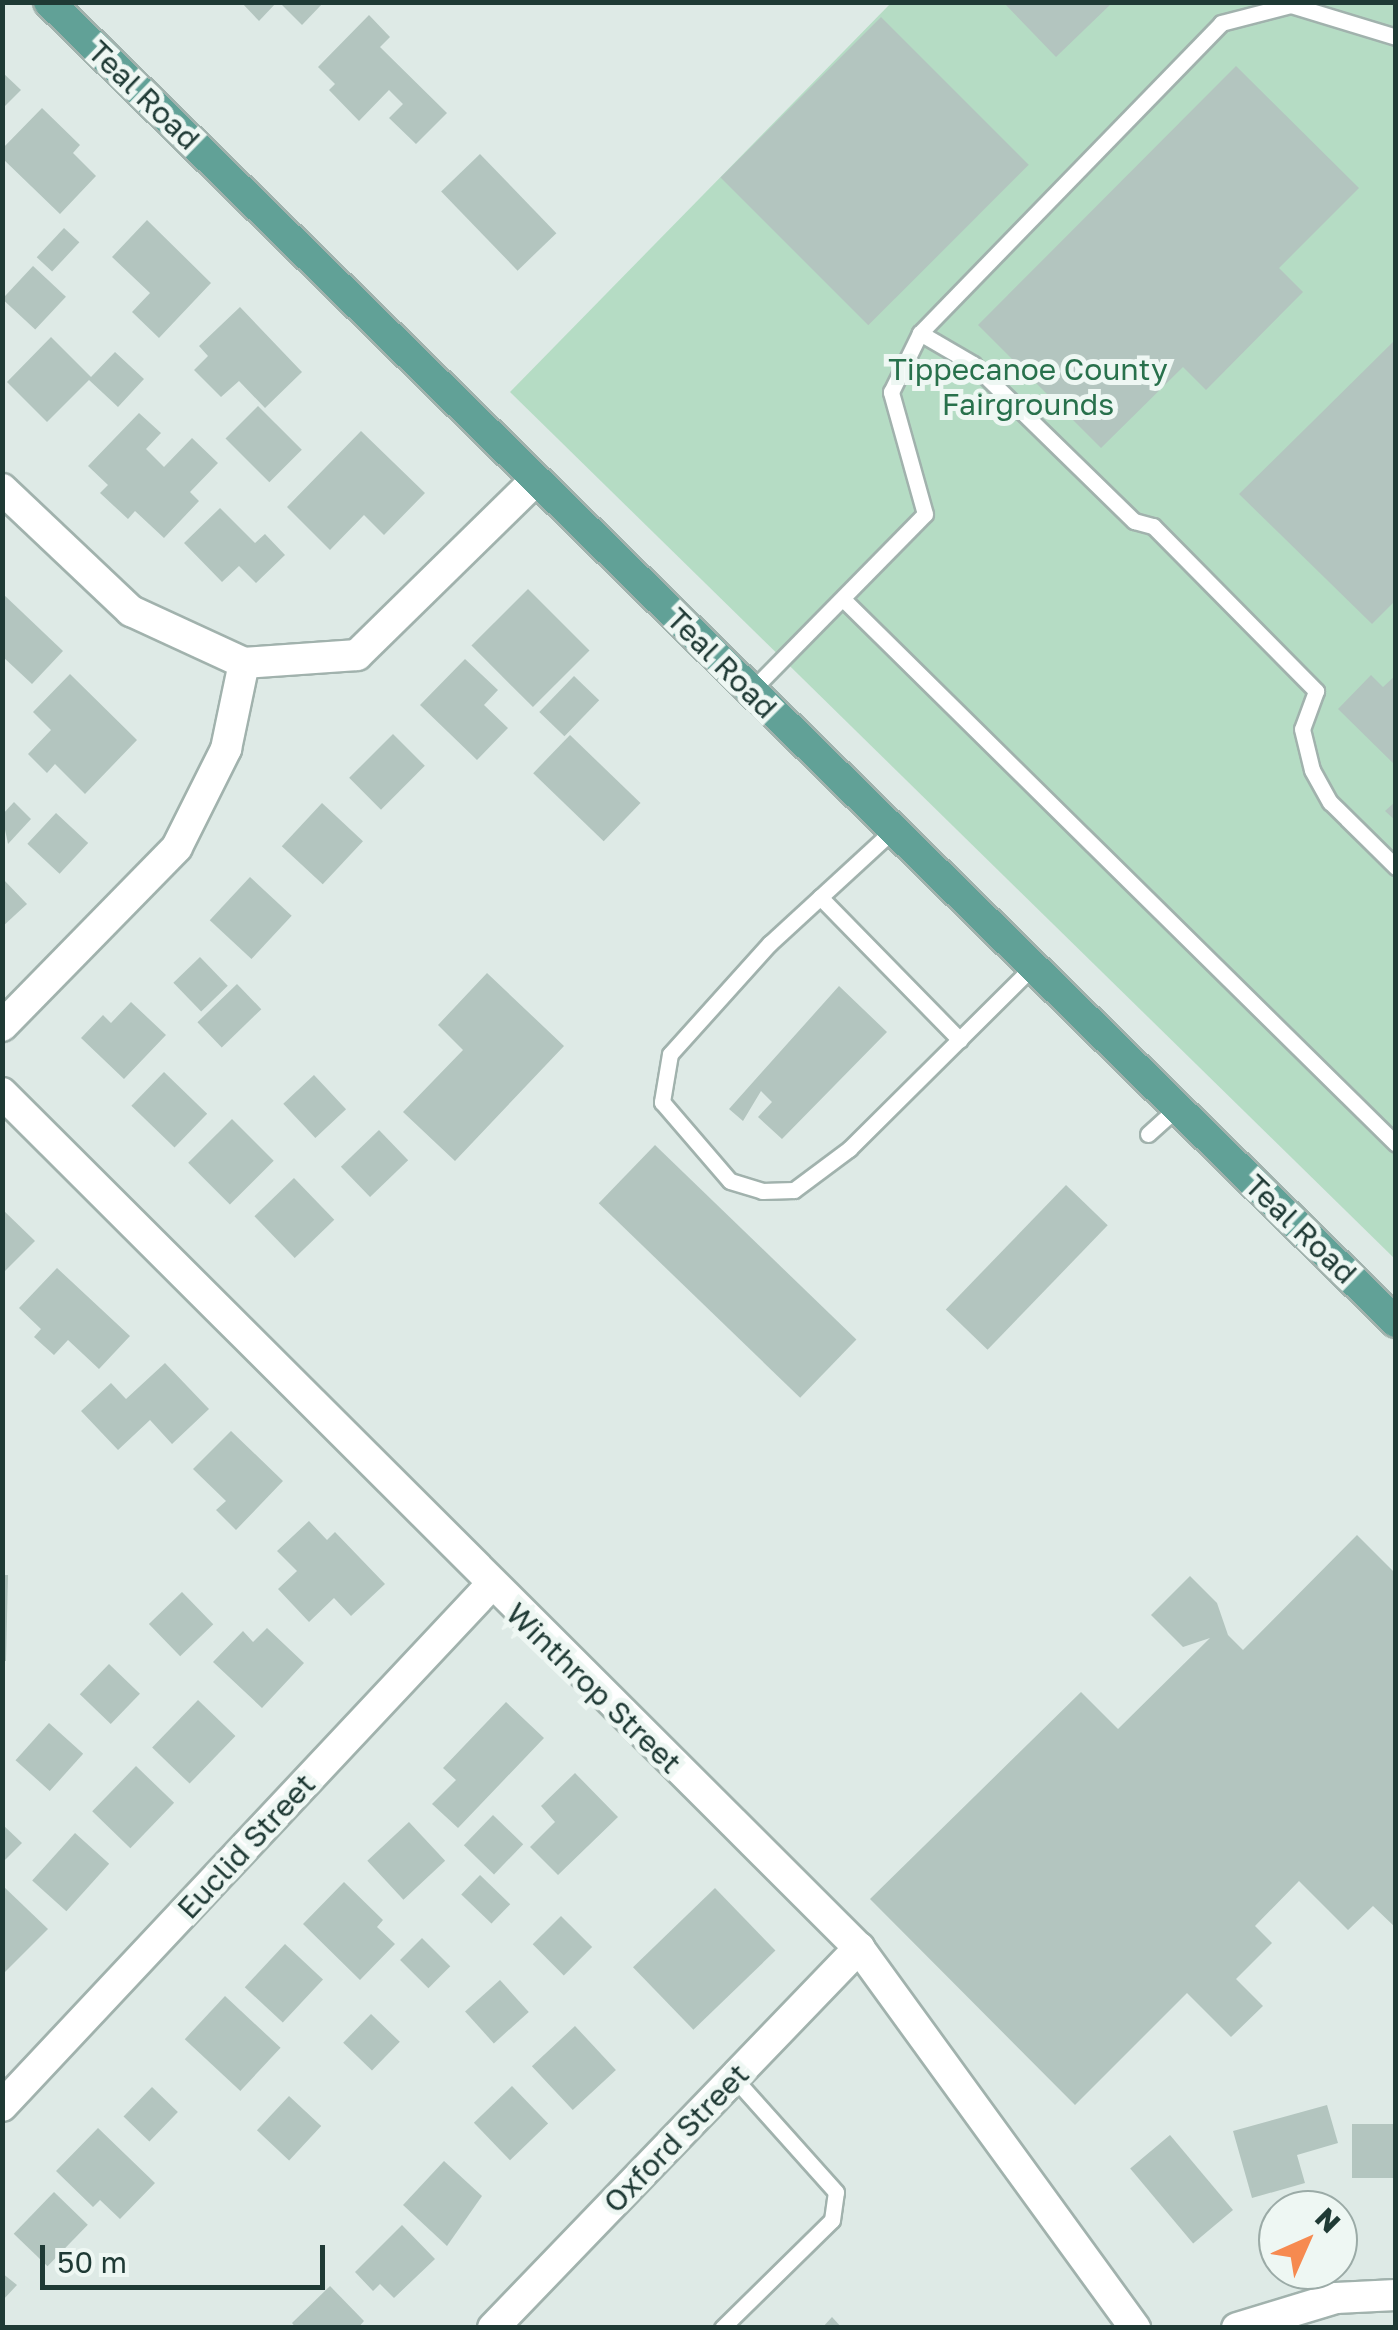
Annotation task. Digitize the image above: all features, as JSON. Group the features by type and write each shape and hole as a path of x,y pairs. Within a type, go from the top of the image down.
{"main road":[{"name":"Teal Road","path":"55,4 892,831 1396,1322"}],"street":[{"path":"2,489 132,610 244,663 357,654 536,480"},
{"path":"2,1026 178,847 226,750 244,663"},
{"name":"Winthrop Street","path":"2,1092 490,1586 860,1948 1135,2328"},
{"name":"Euclid Street","path":"2,2106 490,1586"},
{"name":"Oxford Street","path":"493,2328 860,1948"},
{"path":"1237,2328 1336,2298 1396,2294"}],"lane":[{"path":"751,691 925,514 890,392 920,333 1221,24 1291,5 1396,37"},
{"path":"920,333 974,364 1134,521 1152,526 1316,691 1302,729 1312,770 1330,802 1396,868"},
{"path":"844,600 1396,1144"},
{"path":"892,831 820,897 670,1054 662,1102 730,1181 762,1191 794,1190 849,1149 1032,967"},
{"path":"820,897 960,1040"},
{"path":"1148,1134 1177,1108"},
{"path":"722,2328 832,2220 836,2192 734,2078"}],"green space":[{"name":"Tippecanoe County Fairgrounds","path":"891,3 1395,3 1395,1259 510,392"}],"building":[{"path":"241,2 277,2 259,21"},
{"path":"279,2 324,2 302,25"},
{"path":"1003,2 1113,2 1056,57"},
{"path":"369,15 390,37 380,47 447,113 416,144 389,118 403,104 389,90 359,121 329,90 335,84 318,67"},
{"path":"881,17 1029,165 868,325 720,178"},
{"path":"1236,66 1359,188 1279,268 1303,292 1206,390 1183,367 1101,448 978,325"},
{"path":"2,72 21,90 2,109"},
{"path":"42,108 80,145 73,153 96,176 60,214 2,158 2,149"},
{"path":"480,154 556,233 518,271 441,192"},
{"path":"147,220 211,283 159,338 132,312 150,293 112,257"},
{"path":"64,228 79,242 52,272 37,257"},
{"path":"33,266 66,297 35,330 2,299"},
{"path":"240,307 302,372 265,408 239,381 221,397 194,370 208,356 199,346"},
{"path":"51,337 91,377 115,352 144,379 118,407 89,380 47,422 7,382"},
{"path":"1396,339 1396,600 1372,624 1239,494"},
{"path":"258,406 302,450 269,482 225,439"},
{"path":"139,413 161,433 146,449 164,467 192,438 218,463 190,492 199,501 164,538 135,511 128,519 100,493 108,485 88,466"},
{"path":"361,431 425,493 384,535 364,515 330,550 287,507"},
{"path":"220,508 255,543 265,534 285,555 256,583 239,566 222,582 184,543"},
{"path":"528,589 590,651 533,707 471,646"},
{"path":"2,593 63,651 32,684 2,656"},
{"path":"465,659 498,690 484,705 508,728 477,760 420,705"},
{"path":"70,674 137,740 85,794 55,764 47,773 28,754 51,730 33,712"},
{"path":"1371,675 1383,687 1396,675 1396,766 1338,709"},
{"path":"574,676 599,700 564,736 539,712"},
{"path":"393,734 425,766 381,810 349,778"},
{"path":"570,735 640,803 604,841 533,773"},
{"path":"1396,801 1396,821 1385,811"},
{"path":"14,802 31,819 8,844 2,815"},
{"path":"322,803 363,841 323,884 282,846"},
{"path":"56,813 88,843 60,874 27,844"},
{"path":"250,877 292,916 251,959 210,920"},
{"path":"2,878 27,904 2,927"},
{"path":"200,957 228,986 201,1011 173,983"},
{"path":"487,973 564,1046 455,1161 403,1112 463,1050 438,1025"},
{"path":"237,984 261,1009 222,1047 197,1022"},
{"path":"839,986 887,1032 782,1139 758,1117 772,1102 761,1091 743,1121 729,1109"},
{"path":"131,1002 166,1035 124,1079 81,1038 103,1015 111,1023"},
{"path":"164,1072 207,1114 175,1147 131,1106"},
{"path":"314,1075 346,1109 315,1138 283,1104"},
{"path":"232,1119 274,1161 230,1205 188,1163"},
{"path":"379,1130 408,1160 370,1197 341,1167"},
{"path":"655,1145 856,1340 800,1398 599,1203"},
{"path":"294,1178 334,1220 295,1258 254,1216"},
{"path":"1066,1185 1108,1225 988,1350 946,1309"},
{"path":"2,1209 35,1241 2,1274"},
{"path":"57,1268 130,1336 99,1369 68,1340 54,1355 34,1337 41,1329 19,1308"},
{"path":"165,1363 209,1409 172,1444 150,1420 118,1450 81,1411 111,1383 126,1399"},
{"path":"231,1431 283,1481 236,1530 216,1510 226,1501 193,1469"},
{"path":"309,1521 327,1540 335,1532 385,1584 351,1616 334,1598 309,1622 278,1589 297,1571 277,1551"},
{"path":"1357,1535 1396,1574 1396,1928 1373,1906 1348,1930 1299,1881 1255,1926 1272,1943 1236,1979 1263,2006 1231,2037 1187,1993 1075,2105 870,1899 1081,1692 1118,1729 1210,1638 1183,1647 1151,1615 1190,1576 1217,1603 1228,1635 1243,1650"},
{"path":"2,1575 8,1575 6,1661 2,1661"},
{"path":"182,1592 213,1624 180,1656 149,1624"},
{"path":"267,1628 304,1663 262,1708 213,1662 243,1631 253,1642"},
{"path":"109,1664 140,1694 111,1724 80,1694"},
{"path":"198,1700 235,1736 190,1784 152,1747"},
{"path":"506,1702 544,1738 458,1828 432,1804 456,1780 443,1768"},
{"path":"49,1723 83,1754 50,1791 16,1760"},
{"path":"136,1766 174,1803 130,1848 92,1811"},
{"path":"575,1773 618,1817 558,1875 530,1847 555,1822 541,1806"},
{"path":"493,1815 523,1844 494,1874 464,1845"},
{"path":"409,1822 445,1861 403,1900 367,1861"},
{"path":"2,1824 22,1843 2,1863"},
{"path":"75,1833 109,1864 66,1911 32,1881"},
{"path":"480,1875 510,1904 491,1924 461,1894"},
{"path":"344,1882 383,1920 377,1927 395,1944 360,1980 303,1924"},
{"path":"2,1885 48,1929 2,1975"},
{"path":"715,1888 775,1951 693,2030 633,1967"},
{"path":"561,1916 592,1947 564,1975 533,1944"},
{"path":"422,1938 450,1966 428,1988 400,1960"},
{"path":"285,1944 323,1979 283,2023 245,1987"},
{"path":"500,1980 529,2012 494,2043 465,2011"},
{"path":"225,1996 281,2048 240,2091 185,2039"},
{"path":"371,2014 400,2042 372,2071 343,2043"},
{"path":"575,2026 616,2070 573,2110 532,2066"},
{"path":"512,2086 548,2123 510,2160 474,2123"},
{"path":"152,2087 178,2112 149,2142 124,2116"},
{"path":"289,2096 321,2126 289,2160 257,2130"},
{"path":"1327,2105 1338,2143 1297,2155 1305,2183 1280,2190 1258,2190 1258,2196 1252,2198 1233,2131"},
{"path":"1352,2124 1396,2124 1396,2178 1352,2178"},
{"path":"98,2128 155,2183 120,2219 100,2200 93,2207 56,2171"},
{"path":"1170,2135 1233,2210 1193,2243 1130,2168"},
{"path":"444,2161 482,2196 447,2246 403,2205"},
{"path":"54,2192 88,2225 48,2266 14,2234"},
{"path":"402,2225 435,2259 394,2298 380,2284 373,2291 355,2272"},
{"path":"2,2273 17,2285 2,2301"},
{"path":"330,2286 364,2321 358,2328 296,2328 292,2323"},
{"path":"832,2317 842,2328 822,2328"}]}
